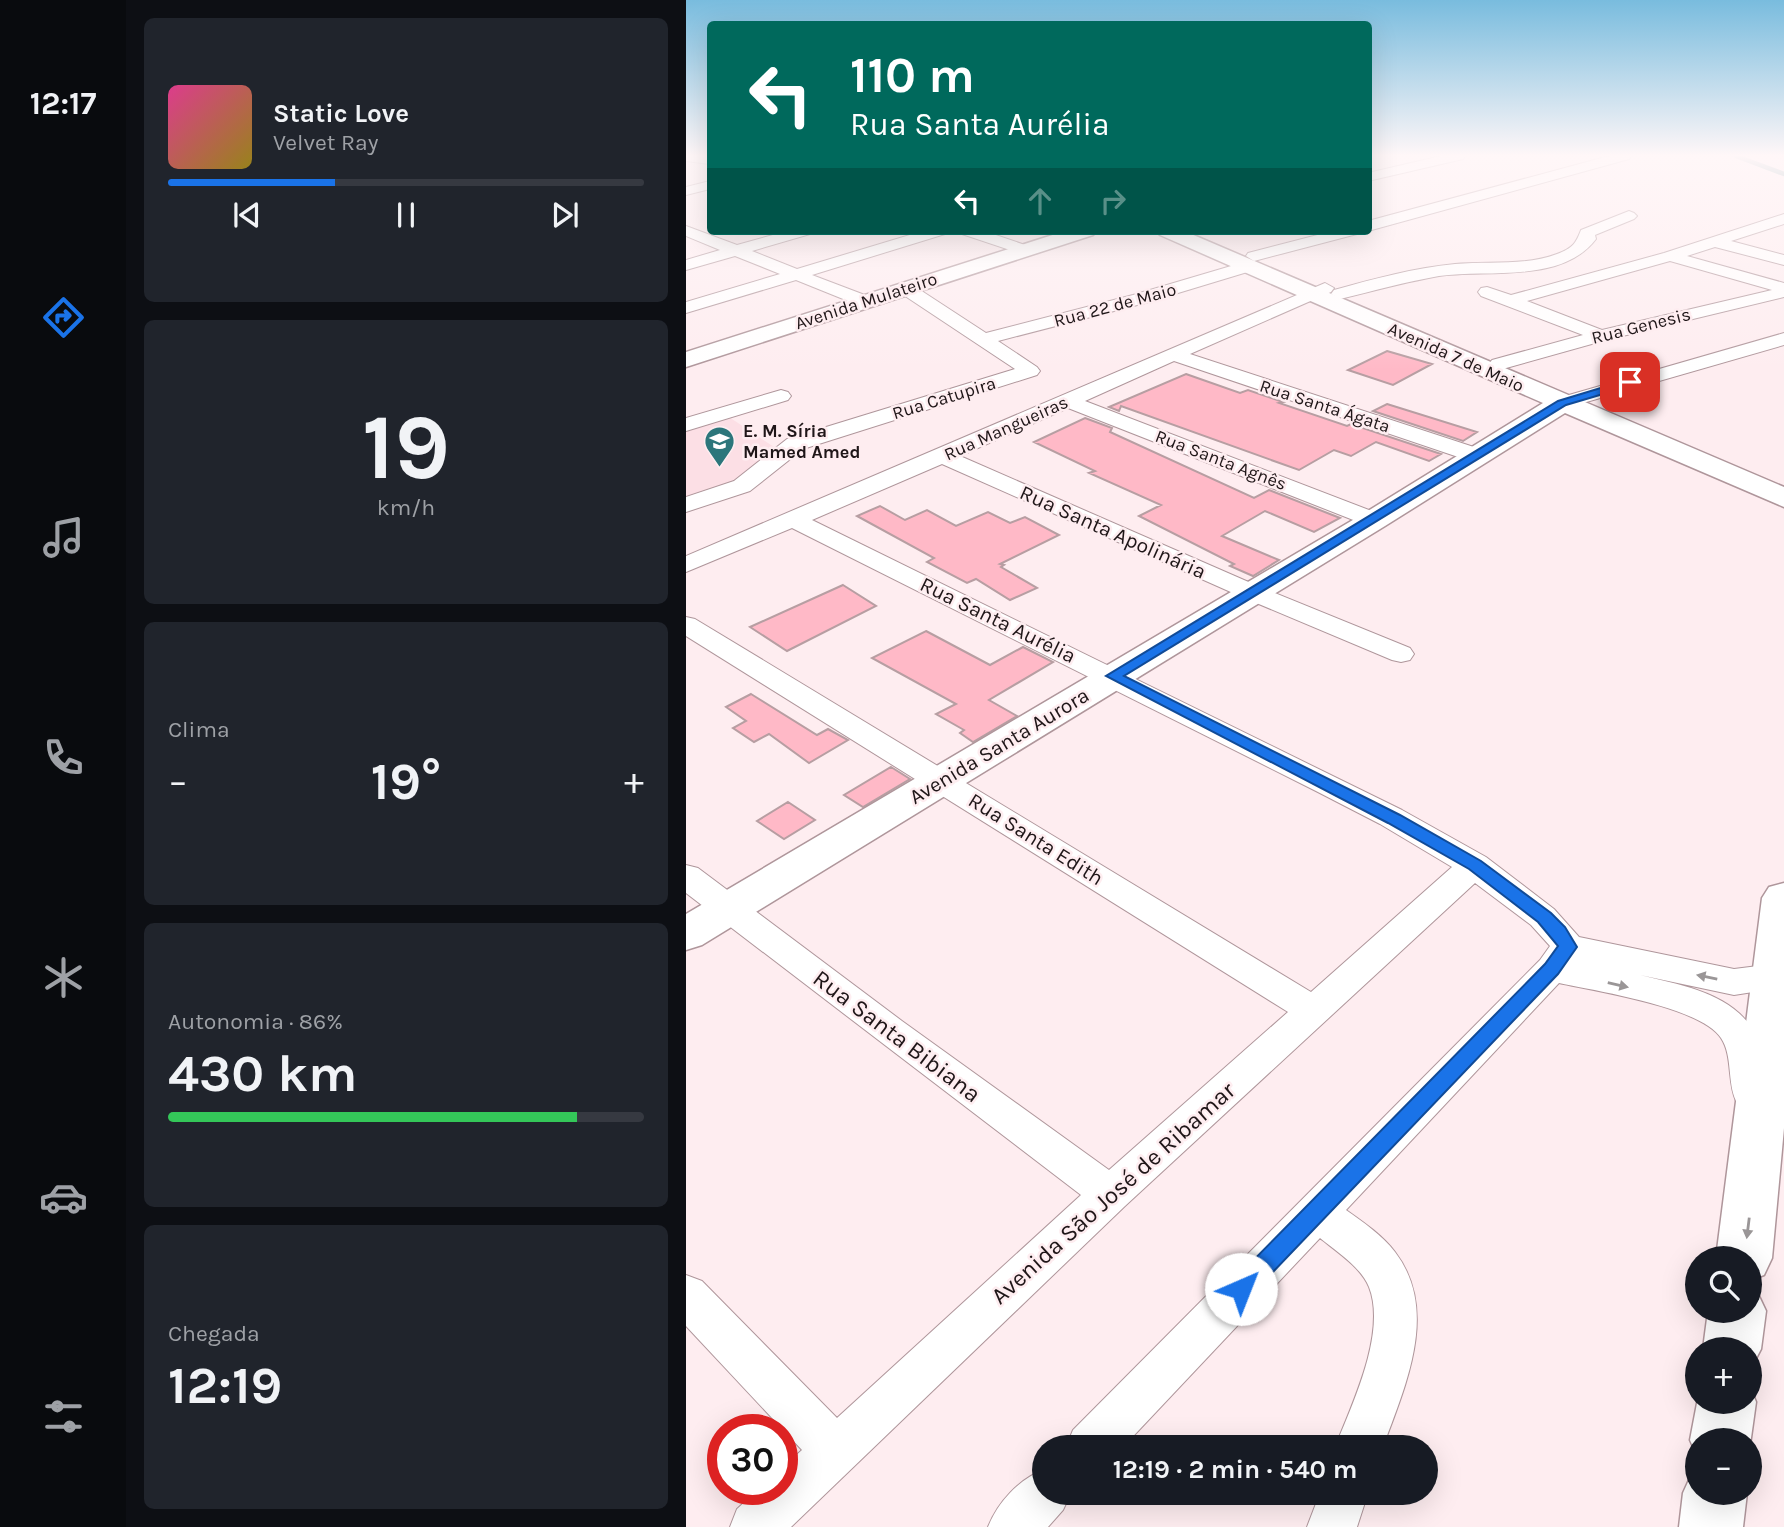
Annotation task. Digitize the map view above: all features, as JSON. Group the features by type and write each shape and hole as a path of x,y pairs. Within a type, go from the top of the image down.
{"main road":[{"name":"Avenida Mulateiro","path":"686,360 1073,235"},
{"name":"Avenida 7 de Maio","path":"1178,235 1251,261 1499,363 1570,400 1754,470 1784,476"},
{"name":"Avenida 7 de Maio","path":"1203,235 1251,261"},
{"name":"Avenida 7 de Maio","path":"1325,292 1784,498"},
{"name":"Avenida Santa Aurora","path":"686,934 1570,400"},
{"path":"1746,1246 1784,898"},
{"path":"1711,1527 1714,1505"}],"street":[{"name":"Rua Mangueiras","path":"686,565 1325,292 1410,276 1555,260 1584,246 1588,239 1587,233 1598,227"},
{"path":"1509,301 1670,256 1760,227"},
{"path":"686,228 736,251 864,301"},
{"path":"686,265 790,235"},
{"path":"686,308 926,235"},
{"path":"980,235 1025,250"},
{"name":"Rua 22 de Maio","path":"981,340 1139,299 1338,235"},
{"path":"1716,242 1784,260"},
{"path":"1670,256 1784,290"},
{"name":"Rua Catupira","path":"686,506 742,486 795,444 1030,371 905,288"},
{"name":"Rua Genesis","path":"1499,363 1784,290"},
{"path":"1487,292 1601,336"},
{"path":"1537,312 1570,303"},
{"path":"1570,400 1784,338"},
{"name":"Rua Santa Ágata","path":"1173,355 1478,456"},
{"path":"686,425 781,396"},
{"name":"Rua Santa Agnês","path":"1068,401 1374,520"},
{"name":"Rua Santa Apolinária","path":"942,456 1251,592 1401,654"},
{"name":"Rua Santa Aurélia","path":"794,520 1114,676 1394,819 1475,865 1559,932 1560,958"},
{"name":"Rua Santa Edith","path":"686,625 1314,1011"},
{"name":"Avenida São José de Ribamar","path":"755,1527 834,1450 1110,1194 1475,865"},
{"name":"Rua Santa Bibiana","path":"686,876 1110,1194"},
{"path":"1560,958 1734,982 1774,977"},
{"path":"1560,958 1694,1003 1717,1013 1735,1029 1750,1086 1756,1167"},
{"path":"1101,1435 1560,958"},
{"path":"1316,1210 1382,1268 1395,1297 1394,1331 1385,1373 1363,1435"},
{"path":"686,1295 834,1450"},
{"path":"1013,1527 1034,1505"},
{"path":"1332,1527 1340,1505"}],"shaded area":[{"name":"E. M. Síria Mamed Amed","path":"726,415 777,449 733,488 686,503 686,427"}],"building":[{"path":"1387,351 1432,364 1393,385 1348,370"},
{"path":"1186,374 1240,393 1248,390 1347,426 1351,424 1441,454 1429,461 1376,442 1351,456 1334,450 1299,470 1121,406 1119,411 1109,407"},
{"path":"1387,404 1477,432 1463,441 1373,411"},
{"path":"1085,418 1112,428 1110,432 1254,498 1269,490 1340,518 1314,532 1265,511 1222,536 1279,560 1253,576 1139,516 1161,505 1089,473 1095,471 1034,442"},
{"path":"880,506 905,520 927,510 956,526 988,512 1010,523 1025,517 1059,535 1000,564 1037,588 1010,600 976,579 967,583 927,562 934,558 857,516"},
{"path":"843,585 876,606 787,651 750,627"},
{"path":"926,631 990,665 1023,647 1053,662 989,700 1017,716 973,742 960,733 964,730 936,714 956,704 872,658"},
{"path":"751,694 817,735 828,729 848,740 809,763 769,734 754,742 733,728 746,721 726,707"},
{"path":"891,767 910,779 863,807 844,795"},
{"path":"788,802 815,820 784,839 757,821"}],"place":[{"name":"E. M. Síria Mamed Amed","path":"720,468"}],"route":[{"path":"1241,1289 1552,969 1568,947 1559,932 1544,918 1475,865 1394,819 1114,676 1562,403 1630,382"}]}
